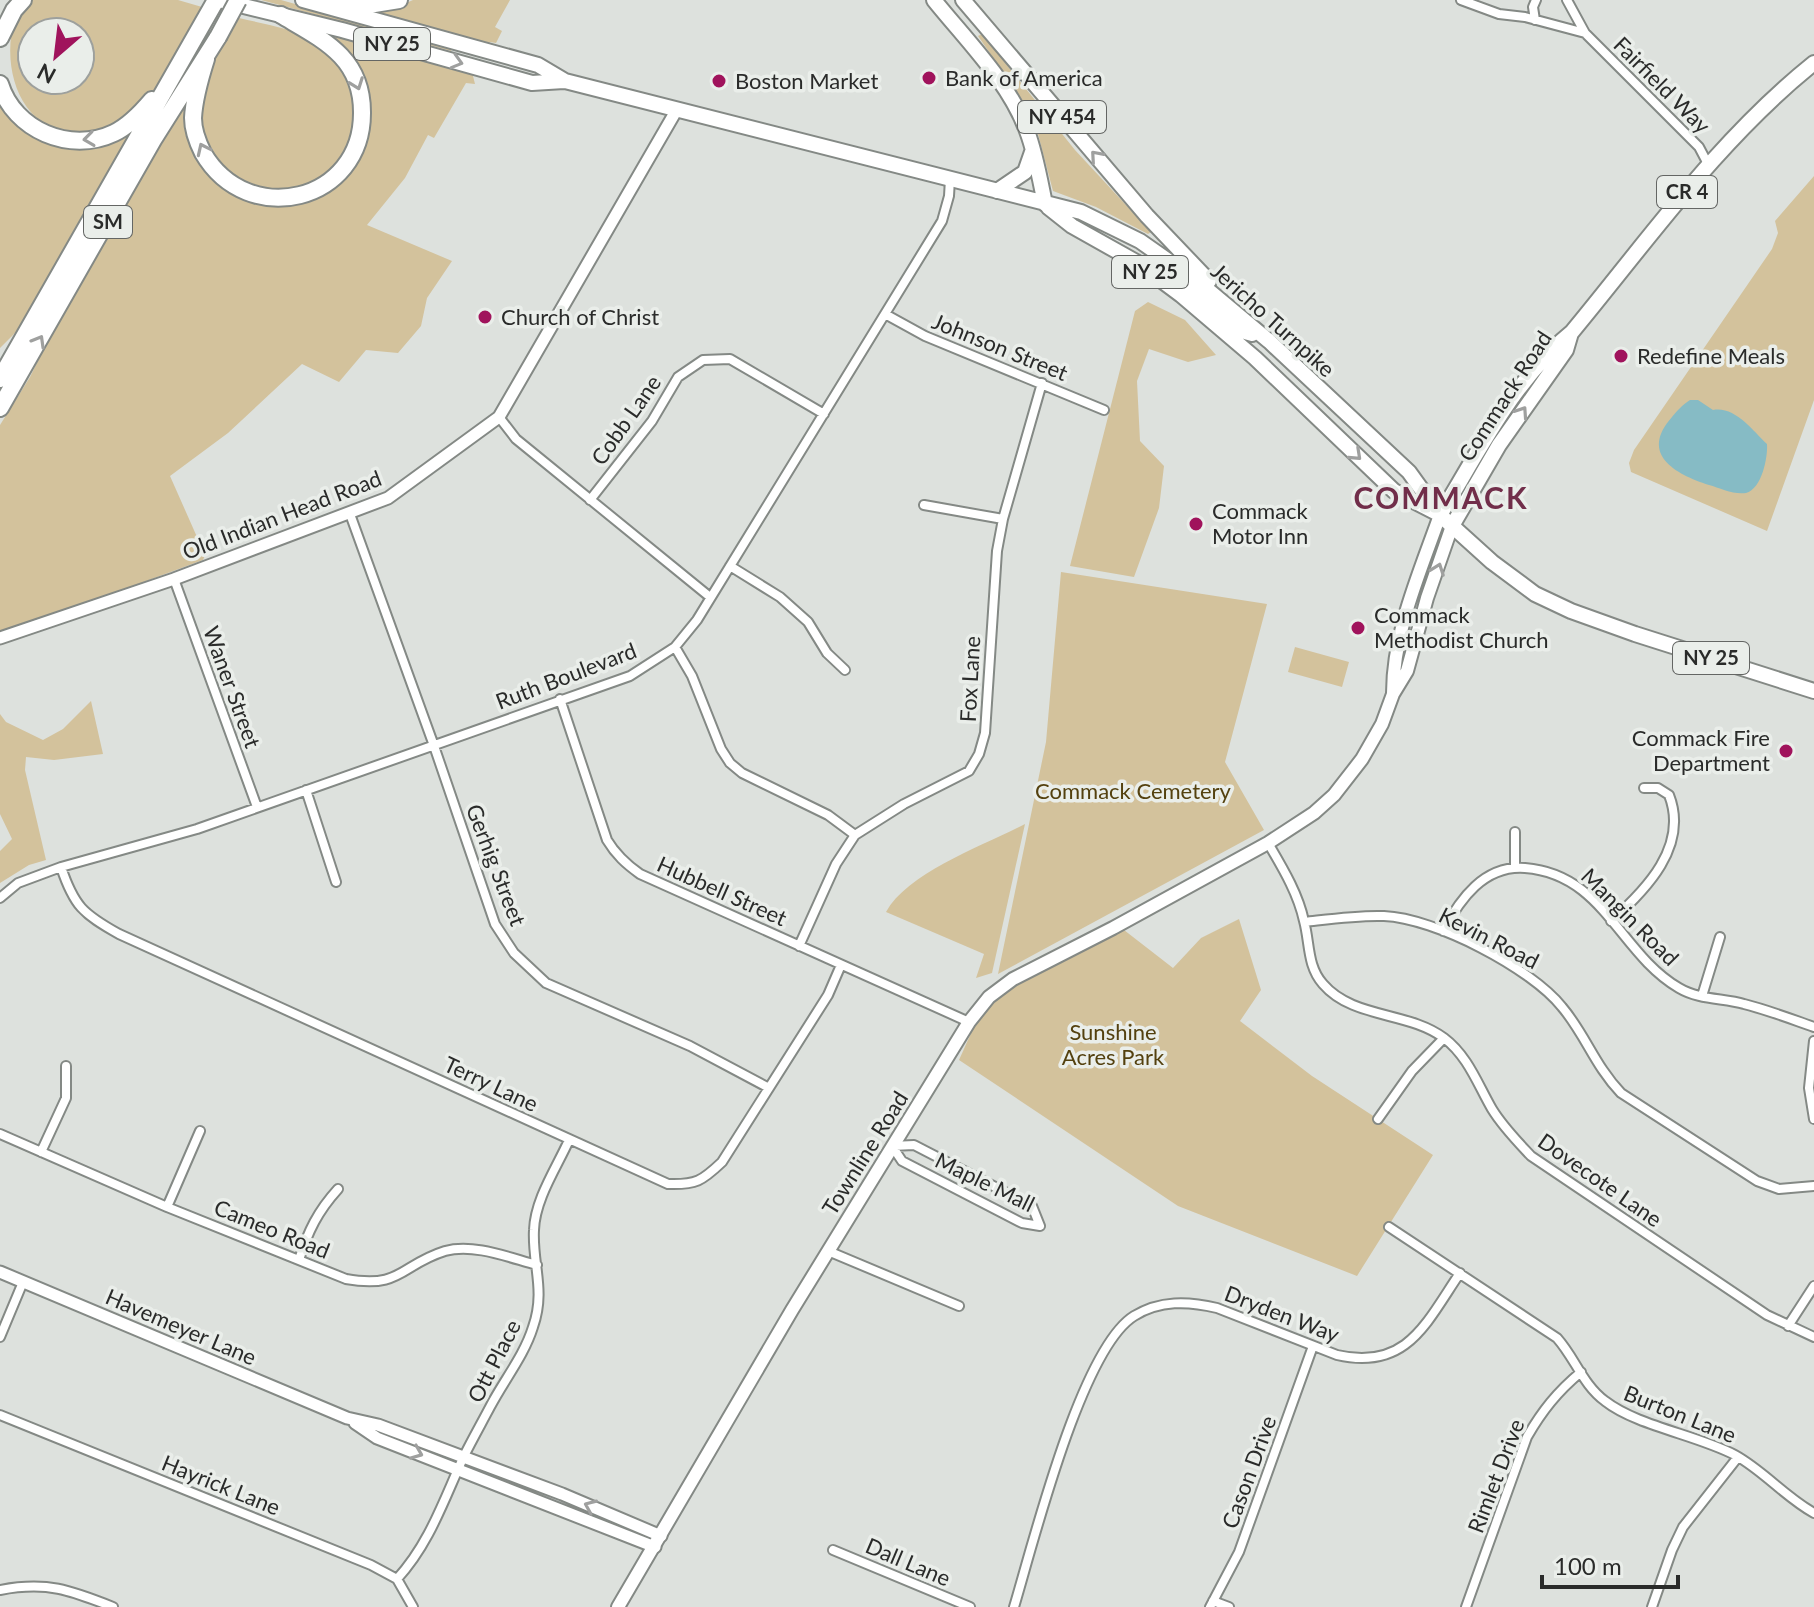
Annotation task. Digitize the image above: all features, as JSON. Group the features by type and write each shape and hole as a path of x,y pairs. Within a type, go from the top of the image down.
{"highway":[{"path":"0,38 14,10 23,0"},
{"name":"SM","path":"0,379 217,0"},
{"name":"SM","path":"0,408 153,140 206,59 238,0"},
{"path":"328,0 368,5 399,0"},
{"path":"206,59 197,88 193,121 199,145 214,172 248,193 267,198 289,198 311,193 348,162 359,138 361,93 355,75 342,57 281,15"},
{"path":"0,84 9,105 28,125 56,138 77,141 105,136 131,123 172,78"},
{"path":"0,353 26,335"}],"main road":[{"name":"Jericho Turnpike","path":"217,0 532,83 565,81"},
{"name":"Jericho Turnpike","path":"303,0 538,65 565,81 1081,212 1140,241 1197,281 1260,334 1409,472 1440,515 1452,526 1492,562 1545,599 1635,634 1814,691"},
{"name":"NY 454","path":"934,0 1010,97 1033,148 1045,204"},
{"name":"NY 454","path":"963,0 1147,216 1205,276 1231,310"},
{"name":"Commack Road","path":"1440,515 1487,437 1547,355 1572,332 1756,113 1814,63"},
{"path":"997,191 1025,172 1033,148"},
{"name":"Jericho Turnpike","path":"1045,204 1072,226 1138,263 1181,295 1247,351 1394,491 1440,515"},
{"path":"1138,263 1169,274 1191,287 1242,331 1260,334"},
{"name":"Commack Road","path":"1452,526 1499,445 1566,350 1572,332"},
{"path":"1247,351 1256,350 1300,372"},
{"path":"1270,373 1289,376 1314,386 1299,401"},
{"name":"CR 4","path":"1393,694 1393,667 1402,631 1440,515"},
{"name":"CR 4","path":"1268,843 1314,813 1346,781 1362,759 1407,671 1427,598 1452,526"},
{"name":"Townline Road","path":"618,1607 828,1251 969,1022 989,997 1013,979 1268,843"}],"street":[{"name":"Fairfield Way","path":"1461,0 1499,14 1585,33"},
{"path":"1535,20 1533,7 1536,0"},
{"name":"Fairfield Way","path":"1567,0 1585,33 1699,147 1709,166"},
{"name":"Old Indian Head Road","path":"0,638 174,579 388,498 499,417 676,111"},
{"name":"Ruth Boulevard","path":"0,898 18,883 61,867 197,829 433,743 630,676 675,647 697,620 942,221 950,179"},
{"name":"Johnson Street","path":"885,314 925,336 1104,410"},
{"name":"Cobb Lane","path":"590,500 652,421 678,377 703,360 730,359 824,414"},
{"name":"Fox Lane","path":"799,946 836,864 855,835 904,804 969,771 979,754 985,733 992,598 1003,519 1042,383"},
{"path":"499,417 516,439 710,597"},
{"path":"924,505 1003,519"},
{"name":"Gerhig Street","path":"350,514 495,924 514,953 546,983 690,1046 769,1088"},
{"path":"730,566 780,597 808,622 827,653 845,670"},
{"name":"Waner Street","path":"174,579 257,807"},
{"path":"675,647 692,676 721,749 730,763 742,773 828,815 855,835"},
{"name":"Hubbell Street","path":"560,699 607,840 614,853 640,874 969,1022"},
{"path":"1611,921 1652,881 1669,848 1675,821 1669,795 1658,788 1644,788"},
{"path":"306,790 336,882"},
{"path":"1515,832 1515,868"},
{"name":"Dovecote Lane","path":"1268,843 1297,899 1305,922 1314,970 1334,995 1354,1005 1406,1019 1444,1038 1469,1066 1503,1126 1531,1156 1584,1194 1788,1326 1814,1337"},
{"name":"Terry Lane","path":"61,867 78,907 90,918 668,1184 689,1185 704,1179 722,1162 828,995 841,965"},
{"name":"Mangin Road","path":"1443,931 1464,897 1478,883 1495,873 1515,868 1543,870 1561,875 1592,898 1661,974 1681,990 1745,1004 1814,1027"},
{"name":"Kevin Road","path":"1305,922 1385,916 1414,921 1443,931 1506,963 1548,991 1574,1023 1602,1074 1621,1093 1757,1181 1779,1189 1814,1186"},
{"path":"1702,996 1720,937"},
{"path":"1378,1119 1405,1079 1444,1038"},
{"path":"1814,1041 1809,1088 1814,1119"},
{"path":"41,1152 66,1098 66,1066"},
{"path":"167,1207 200,1131"},
{"name":"Cameo Road","path":"0,1134 167,1207 346,1279 368,1283 394,1279 446,1251 472,1249 537,1265"},
{"name":"Ott Place","path":"397,1579 415,1559 429,1535 464,1458 497,1393 523,1352 534,1325 540,1284 534,1229 542,1200 569,1140"},
{"name":"Maple Mall","path":"914,1145 1032,1206 1040,1226 1022,1223 902,1161 892,1146 914,1145"},
{"path":"299,1260 308,1230 320,1209 338,1189"},
{"name":"Burton Lane","path":"1389,1227 1557,1338 1572,1354 1592,1390 1606,1402 1623,1412 1738,1457 1814,1513"},
{"path":"828,1251 959,1306"},
{"name":"Havemeyer Lane","path":"0,1272 347,1418 378,1425 562,1494 658,1541"},
{"name":"Dryden Way","path":"1014,1607 1075,1410 1113,1337 1132,1317 1155,1307 1179,1302 1196,1303 1357,1359 1389,1355 1408,1343 1425,1325 1460,1273"},
{"path":"0,1337 23,1282"},
{"path":"1788,1326 1814,1286"},
{"name":"Cason Drive","path":"1212,1604 1239,1552 1313,1346"},
{"name":"Rimlet Drive","path":"1466,1607 1527,1437 1558,1391 1581,1372"},
{"name":"Hayrick Lane","path":"0,1415 371,1565 397,1579"},
{"name":"Havemeyer Lane","path":"347,1418 377,1438 658,1541"},
{"path":"1652,1607 1683,1527 1738,1457"},
{"name":"Dall Lane","path":"833,1550 970,1607"},
{"path":"397,1579 413,1607"},
{"path":"0,1590 25,1585 66,1589 113,1607"},
{"path":"1212,1604 1229,1607"}],"green space":[{"path":"31,0 178,0 202,7 145,102 118,125 93,133 57,130 41,122 20,96 96,96 96,16 17,16"},
{"path":"261,0 281,0 452,48 451,51"},
{"path":"413,0 510,0 495,27 502,31 496,43 490,42 488,46 362,10 397,7"},
{"path":"16,17 16,85 10,56"},
{"path":"239,18 287,30 315,41 333,55 353,91 355,132 348,151 336,169 319,183 300,191 281,194 262,192 244,185 227,174 204,143 198,121 208,74"},
{"path":"327,32 472,72 475,84 466,83 434,138 428,135 405,178 367,225 452,261 427,298 421,326 398,353 366,350 339,382 302,364 228,433 170,476 205,555 203,560 11,631 0,632 0,425 30,377 52,332 197,77 193,149 257,202 348,170 366,102 326,36"},
{"path":"982,34 1075,150 1151,232 1148,234 1096,207 1053,191 1038,134 1023,101 978,36"},
{"path":"0,92 2,99 75,146 147,114 35,302 15,333 0,348"},
{"path":"1814,176 1814,400 1767,531 1631,472 1629,463 1634,450 1772,249 1778,233 1775,221"},
{"path":"1148,302 1185,320 1216,355 1188,362 1149,349 1137,381 1140,441 1164,466 1159,508 1134,577 1070,566 1135,311"},
{"name":"Commack Cemetery","path":"1061,572 1267,604 1225,762 1264,830 998,974 1046,742"},
{"path":"1295,647 1349,662 1342,687 1288,672"},
{"path":"91,701 103,754 54,760 26,757 25,770 46,860 29,865 0,883 0,851 12,839 0,814 0,714 6,722 43,740 63,729"},
{"path":"1025,824 992,973 976,978 984,954 886,912 911,884 929,872"},
{"name":"Sunshine Acres Park","path":"1239,919 1261,990 1240,1021 1312,1076 1433,1155 1357,1276 1178,1206 959,1060 978,1020 992,1002 1047,967 1124,930 1173,968 1201,938"}],"water":[{"path":"1690,400 1698,400 1713,410 1736,415 1767,444 1763,472 1752,490 1737,493 1709,485 1684,475 1665,461 1659,442 1663,430"}],"place":[{"name":"Bank of America","path":"929,78"},
{"name":"Boston Market","path":"719,81"},
{"name":"Church of Christ","path":"485,317"},
{"name":"Redefine Meals","path":"1621,356"},
{"name":"Commack Motor Inn","path":"1196,524"},
{"name":"Commack Methodist Church","path":"1358,628"},
{"name":"Commack Fire Department","path":"1786,751"}],"district":[{"name":"COMMACK","path":"1441,499"}]}
